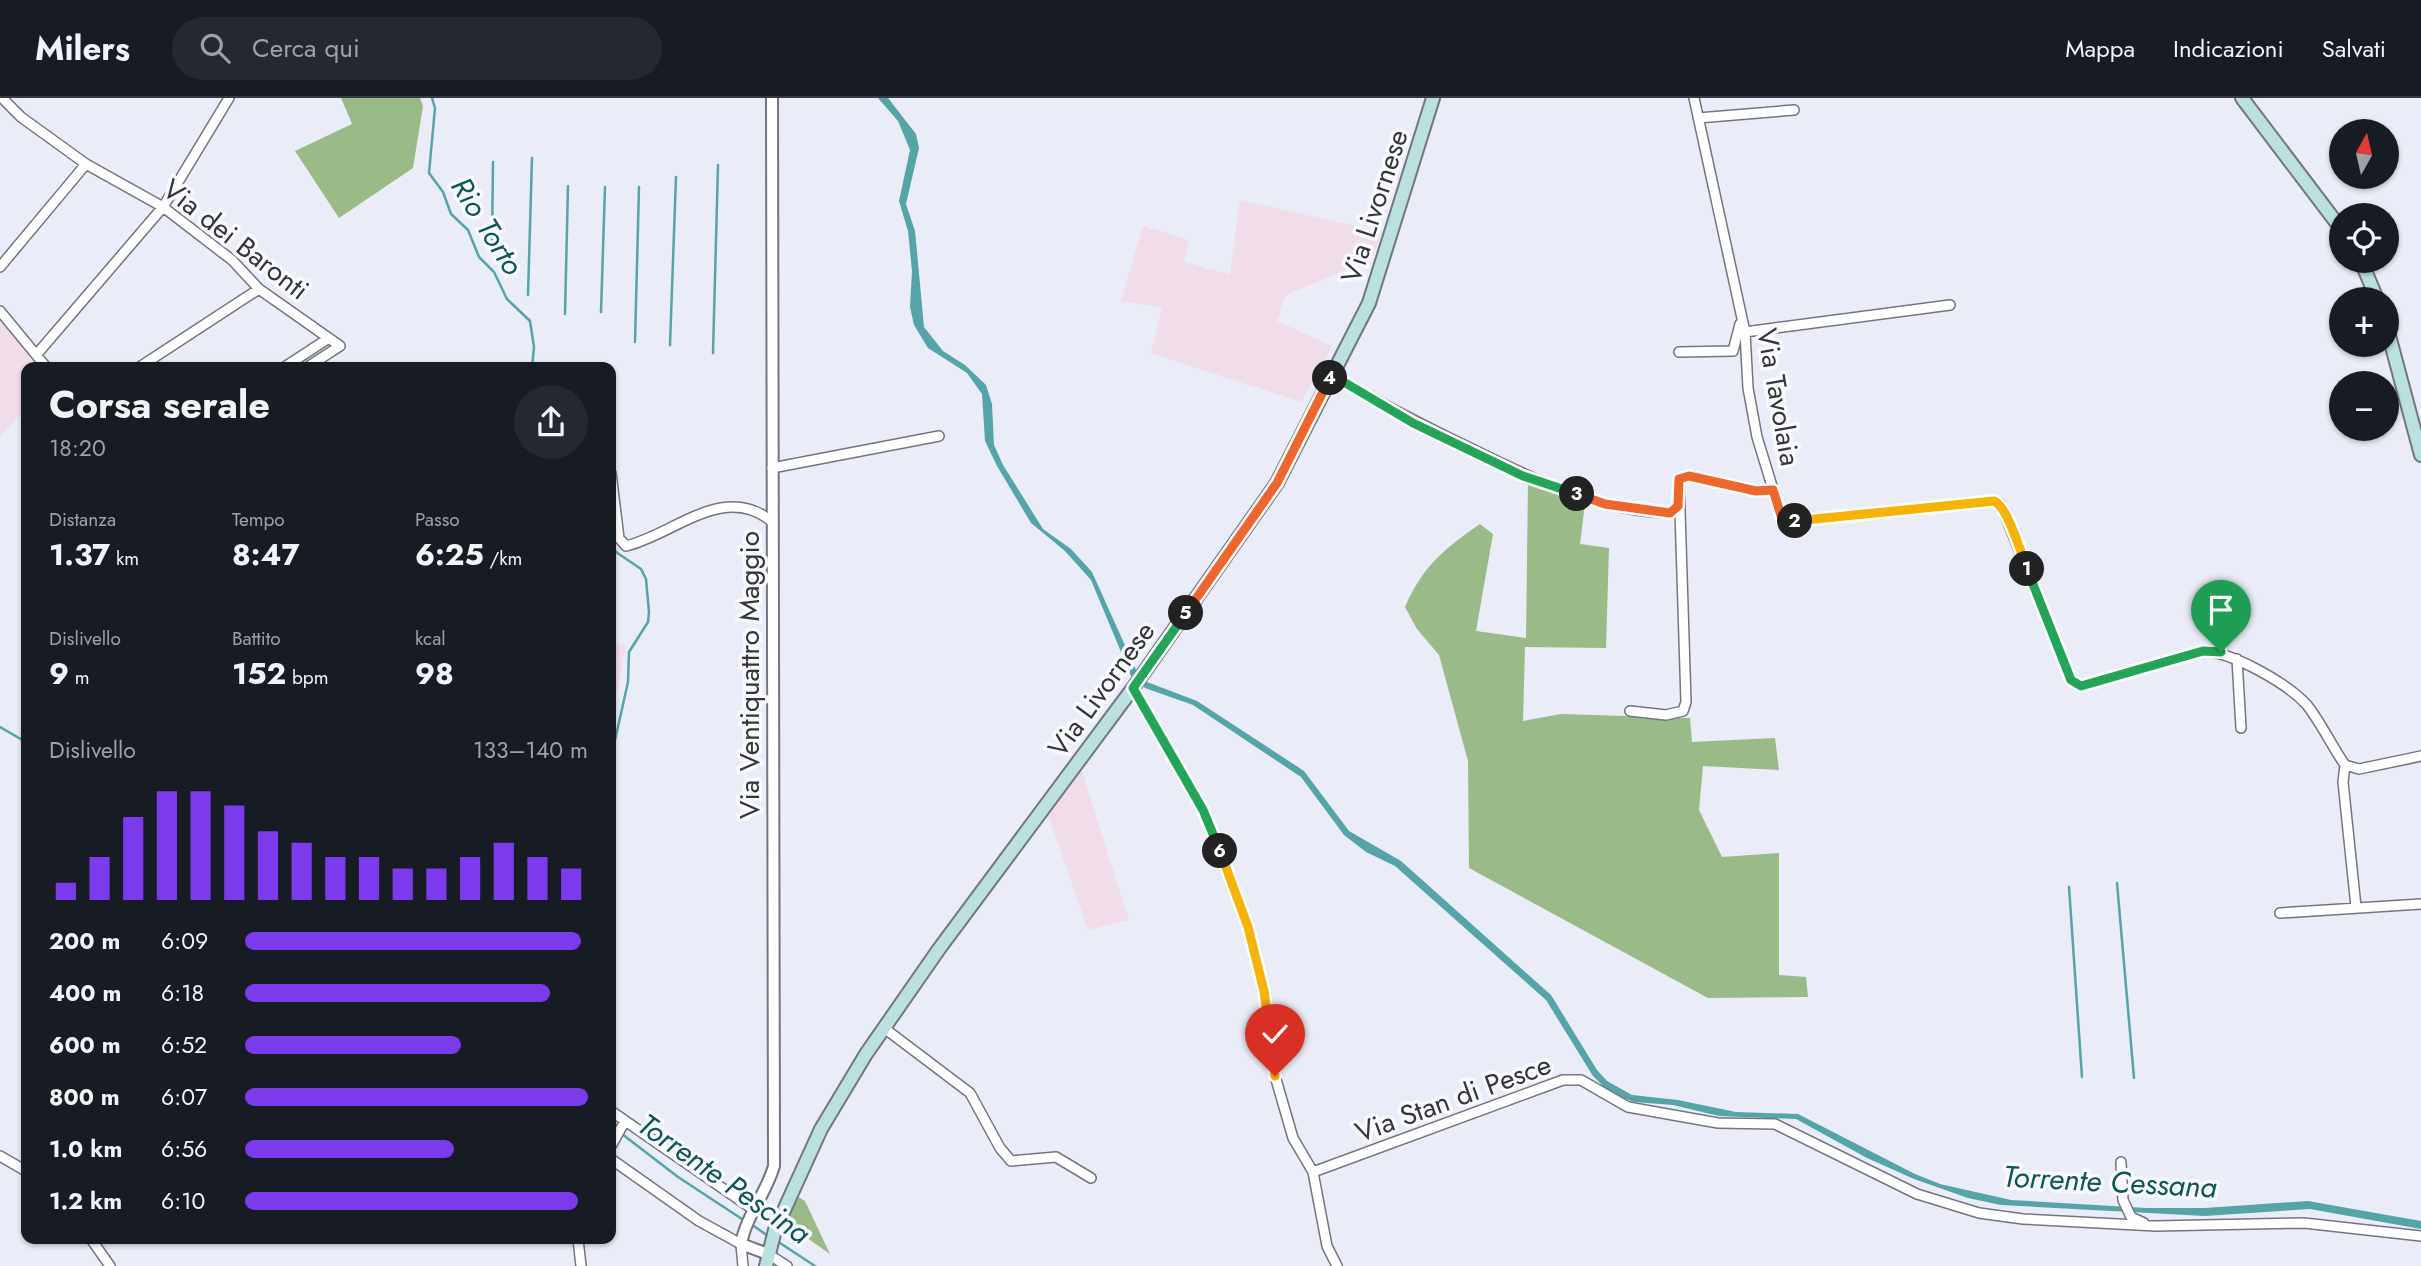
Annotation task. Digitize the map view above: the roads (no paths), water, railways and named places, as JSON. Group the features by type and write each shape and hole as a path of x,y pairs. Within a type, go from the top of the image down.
{"main road":[{"name":"Via Livornese","path":"770,1248 821,1129 884,1028 1146,670 1277,483 1369,303 1433,98"},
{"path":"2242,98 2329,213"},
{"path":"2395,357 2421,455"}],"street":[{"name":"Via dei Baronti","path":"2,98 21,117 86,164 163,207 232,260 259,289 329,338"},
{"path":"37,354 163,207 229,98"},
{"name":"Via Ventiquattro Maggio","path":"741,1244 750,1217 768,1187 774,1166 772,98"},
{"name":"Via Tavolaia","path":"1694,98 1745,332 1748,388 1757,437 1783,522 1994,501 2000,504 2071,680 2081,686 2203,651 2221,652 2237,659 2306,705 2345,765"},
{"path":"1698,118 1794,110"},
{"path":"0,267 86,164"},
{"path":"147,362 259,289"},
{"path":"1745,332 1950,304"},
{"path":"0,311 43,362"},
{"path":"1679,352 1733,351 1741,316"},
{"path":"292,362 329,338 340,346 315,362"},
{"path":"1332,375 1413,423 1523,476 1605,504 1659,513 1670,513 1678,506"},
{"path":"772,468 939,436"},
{"path":"1630,711 1667,715 1683,711 1686,702 1677,485 1684,477 1756,491 1773,490"},
{"path":"616,514 619,538 626,546 718,508 739,507 762,513 771,521"},
{"path":"2237,659 2241,728"},
{"path":"1134,686 1203,810 1248,927 1264,991 1275,1076 1293,1138 1313,1172 1327,1246 1337,1266"},
{"path":"2356,907 2343,782 2345,765 2359,769 2421,756"},
{"path":"2280,913 2421,904"},
{"path":"884,1028 970,1093 1000,1149 1011,1161 1056,1157 1091,1178"},
{"name":"Via Stan di Pesce","path":"1313,1172 1563,1080 1581,1080 1628,1107 1718,1123 1775,1124 1917,1194 1963,1210 2023,1219 2156,1226 2304,1223 2421,1236"},
{"path":"616,1116 750,1217"},
{"path":"616,1137 624,1123"},
{"path":"0,1156 21,1168"},
{"path":"616,1162 720,1234 741,1244 770,1248 787,1266"},
{"path":"2121,1162 2123,1199 2129,1216 2156,1226"},
{"path":"95,1244 110,1266"},
{"path":"579,1244 581,1266"},
{"path":"741,1244 743,1266"}],"water":[{"path":"878,98 888,98 916,134 919,148 906,204 915,231 924,327 943,351 965,365 986,385 992,404 994,445 1003,465 1043,529 1071,549 1092,572 1137,672 1147,682 1197,701 1304,771 1349,831 1401,861 1551,995 1597,1070 1607,1081 1632,1095 1678,1100 1736,1112 1798,1114 1915,1174 1940,1184 2011,1200 2146,1208 2205,1208 2308,1201 2421,1221 2421,1229 2310,1209 2205,1216 2001,1205 1968,1198 1914,1179 1867,1158 1796,1119 1719,1116 1673,1105 1634,1102 1609,1092 1593,1076 1546,1000 1395,866 1366,852 1344,835 1301,777 1193,705 1145,688 1131,676 1091,580 1065,551 1031,523 997,466 985,441 982,394 967,373 928,348 914,325 910,307 912,271 908,231 899,201 910,150 898,121"}],"waterway":[{"name":"Rio Torto","path":"432,98 435,108 429,173 443,192 451,214 468,230 479,257 494,272 507,299 530,321 534,347 533,362"},
{"path":"528,295 532,158"},
{"path":"492,244 493,162"},
{"path":"713,353 718,165"},
{"path":"670,345 676,177"},
{"path":"565,314 568,186"},
{"path":"601,312 605,187"},
{"path":"635,342 639,187"},
{"name":"Rio Torto","path":"616,552 641,569 646,579 649,612 648,622 629,652 628,682 616,736"},
{"name":"Torrente Pescina","path":"0,727 21,739"},
{"path":"2117,883 2134,1078"},
{"path":"2069,887 2082,1077"},
{"name":"Torrente Pescina","path":"622,1134 678,1177 745,1221"},
{"name":"Torrente Pescina","path":"751,1224 768,1236"},
{"name":"Torrente Pescina","path":"777,1241 815,1266"}],"water label":[{"name":"Torrente Cessana","path":"2110,1182"}]}
